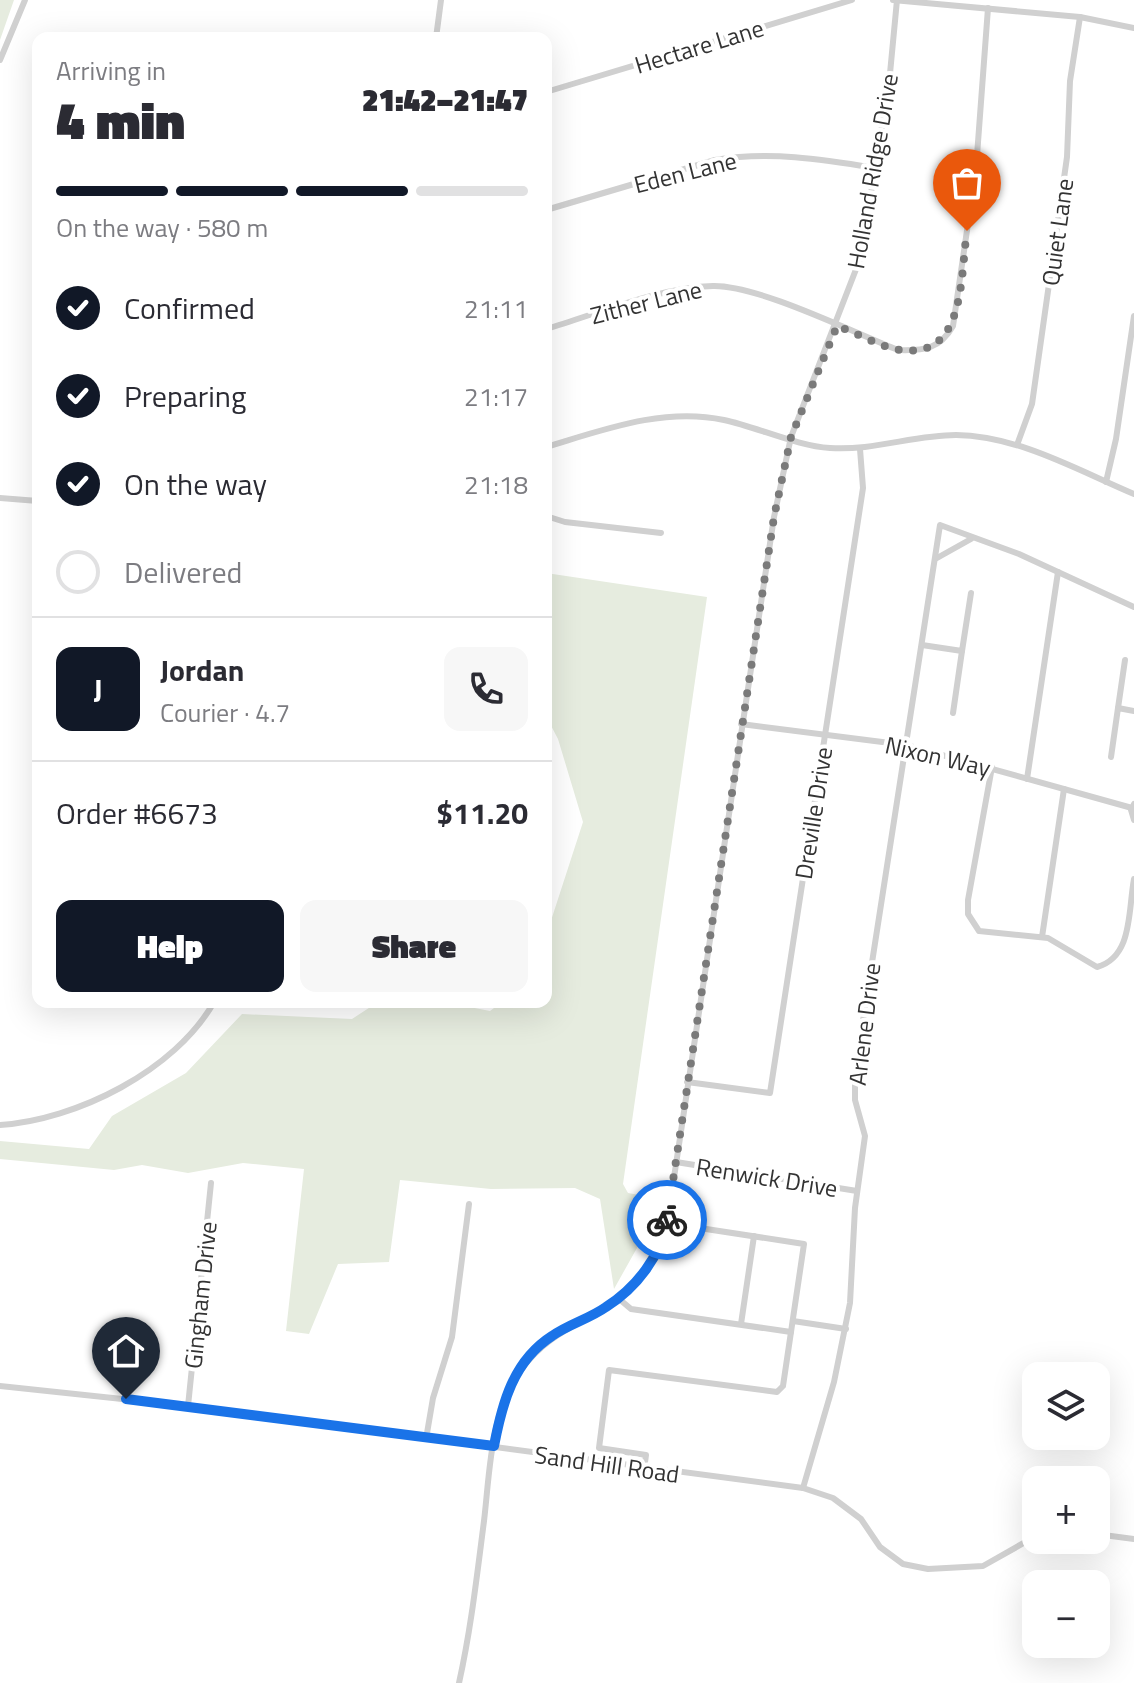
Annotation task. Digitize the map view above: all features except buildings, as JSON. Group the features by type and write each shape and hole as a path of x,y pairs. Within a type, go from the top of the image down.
{"street":[{"path":"0,60 25,0"},
{"path":"437,32 441,0"},
{"name":"Hectare Lane","path":"552,90 852,0"},
{"path":"896,0 1080,17 1134,28"},
{"name":"Holland Ridge Drive","path":"459,1683 469,1640 494,1446 504,1396 521,1368 550,1337 618,1298 638,1282 665,1237 774,517 791,437 837,326 860,259 896,0"},
{"name":"Zither Lane","path":"552,327 687,287 716,286 746,290 898,350 921,351 942,342 953,326 976,169 988,8"},
{"name":"Quiet Lane","path":"1017,445 1032,404 1067,157 1070,81 1080,17"},
{"name":"Eden Lane","path":"552,208 715,160 743,156 772,155 875,168"},
{"path":"1106,482 1116,439 1134,316"},
{"path":"552,445 623,424 675,416 723,419 825,448 860,449 952,435 987,437 1017,445 1134,494"},
{"name":"Dreville Drive","path":"687,1082 770,1093 863,488 860,449"},
{"path":"0,498 32,501"},
{"path":"552,518 661,533"},
{"name":"Arlene Drive","path":"803,1488 846,1329 854,1267 857,1191 865,1136 855,1100 855,1072 940,525 971,539"},
{"path":"937,558 971,539 1019,554 1134,607"},
{"path":"1027,779 1058,572"},
{"path":"953,713 971,593"},
{"path":"922,645 962,651"},
{"path":"1111,757 1125,660"},
{"path":"1118,708 1134,711"},
{"name":"Nixon Way","path":"741,724 906,745 1133,806"},
{"path":"992,767 968,900 968,914 979,931 1042,937 1097,967 1113,962 1122,951 1134,879"},
{"path":"1042,937 1064,789"},
{"path":"1133,806 1134,820"},
{"path":"0,1125 24,1124 78,1108 133,1082 173,1050 209,1008"},
{"name":"Renwick Drive","path":"676,1162 857,1191"},
{"name":"Gingham Drive","path":"188,1406 211,1183"},
{"path":"426,1439 433,1398 452,1337 469,1204"},
{"path":"644,1469 646,1455 599,1448 609,1370 777,1392 783,1386 804,1244 667,1223"},
{"path":"741,1324 754,1236"},
{"path":"618,1298 631,1309 791,1332"},
{"path":"793,1321 846,1329"},
{"name":"Sand Hill Road","path":"0,1386 188,1406 803,1488 833,1498 861,1519 880,1547 903,1564 928,1569 983,1566 1022,1544"},
{"path":"1110,1536 1134,1539"}],"shaded area":[{"path":"0,0 14,0 0,40"},
{"path":"552,574 707,597 623,1184 628,1193 650,1197 651,1223 614,1289 600,1199 575,1188 491,1189 400,1180 389,1262 338,1264 309,1334 286,1331 304,1169 243,1163 188,1173 142,1165 114,1170 0,1159 0,1141 89,1149 112,1116 186,1073 242,1014 352,1019 369,1008 475,1008 490,1011 494,1008 552,1008 552,918 583,822 552,728"}],"way so far":[{"path":"667,1220 774,517 791,437 837,326 898,350 921,351 942,342 953,326 967,231"}],"route":[{"path":"126,1399 494,1446 504,1396 521,1368 550,1337 606,1308 638,1282 665,1237 667,1220"}]}
